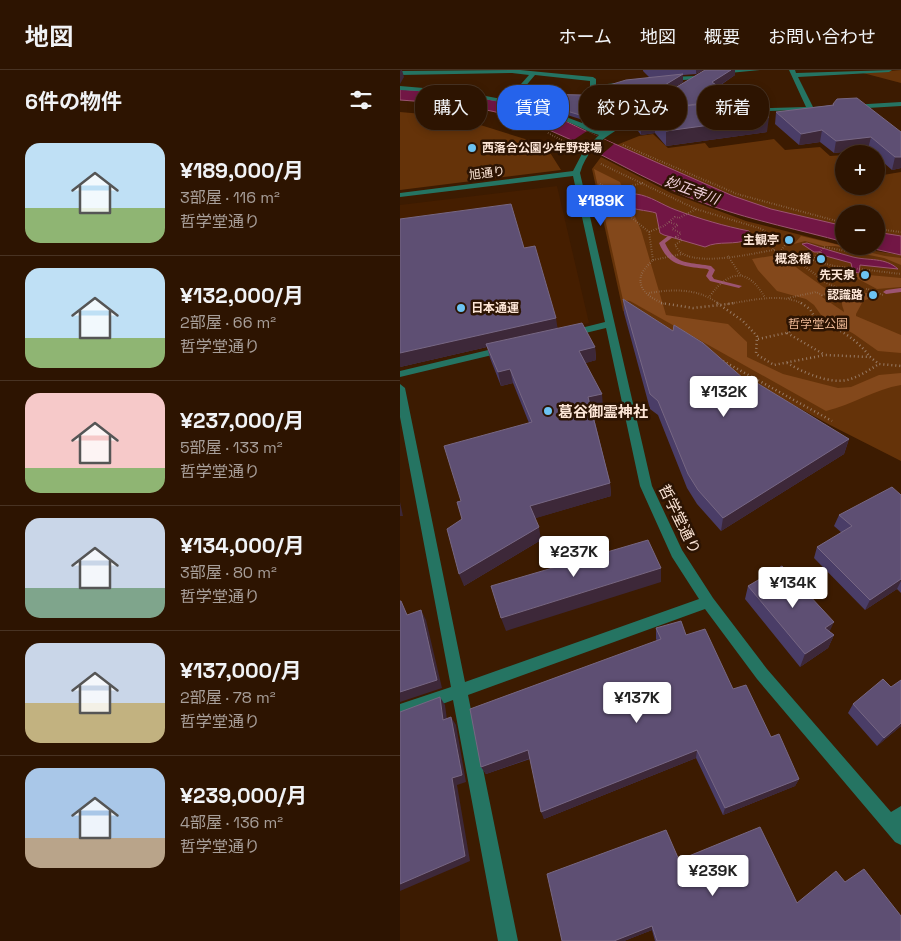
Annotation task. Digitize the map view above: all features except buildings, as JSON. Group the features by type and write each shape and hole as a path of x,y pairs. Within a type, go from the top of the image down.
{"street":[{"path":"588,70 593,79 592,85"},
{"path":"714,73 757,70"},
{"path":"810,108 793,72 874,72 889,70"},
{"path":"400,73 502,71 593,79"},
{"path":"524,85 534,73"},
{"path":"685,85 705,73"},
{"path":"659,80 697,78"},
{"path":"605,85 631,83"},
{"path":"400,88 470,94 497,100"},
{"path":"847,107 901,104"},
{"path":"867,106 879,116"},
{"path":"769,110 838,108"},
{"path":"590,130 603,136"},
{"path":"576,174 581,156 612,130"},
{"name":"旭通り","path":"400,195 576,174"},
{"name":"哲学堂通り","path":"576,174 646,486 677,553 708,602 762,674 898,825"},
{"path":"559,336 610,324"},
{"path":"400,374 512,347"},
{"path":"400,388 508,941"},
{"path":"400,712 708,602"}],"path":[{"path":"620,143 737,194 835,221"},
{"path":"598,163 696,209 762,229 775,240 773,250"},
{"path":"598,179 600,186 612,190 643,183"},
{"path":"612,190 614,204 649,232 653,260"},
{"path":"649,232 696,209"},
{"path":"669,222 678,225 672,229 681,232 676,237 682,240 675,245 682,254"},
{"path":"885,231 901,232"},
{"path":"780,252 786,244"},
{"path":"813,260 824,247 835,248"},
{"path":"883,295 868,289 842,289 822,295 816,292 784,299 765,298 738,304 693,308 664,304 650,298 641,284 641,275 653,260 682,254 694,257 728,256 773,250 849,268 901,274"},
{"path":"784,253 799,261 821,280 842,289"},
{"path":"728,256 741,276"},
{"path":"799,261 806,259"},
{"path":"710,296 724,280 741,276 754,280 765,298"},
{"path":"649,294 681,289 710,296 743,321 758,339 756,354 774,365 825,355 870,357"},
{"path":"784,299 806,307 815,316 816,320"},
{"path":"758,339 786,333 816,320 829,324 862,344 870,357 879,364"},
{"path":"786,333 825,355"},
{"path":"722,361 832,421"},
{"path":"786,363 797,370 834,380 846,381 879,364 901,366"}],"shaded area":[{"path":"594,169 620,182 641,230 666,315 728,324 747,342 747,357 783,374 838,388 851,387 879,375 901,373 901,385 826,411 630,301 623,300"},
{"path":"557,186 589,323 400,367 400,205"},
{"path":"801,236 835,244 835,246 823,246 805,241 794,244"},
{"path":"777,255 828,290 822,297 844,312 842,304 845,298 853,294 870,293 873,297 863,301 856,316 901,335 901,353 878,351 854,334 821,315 814,305 806,299 777,291 758,270 752,259"},
{"path":"869,255 901,258 901,265 884,258"},
{"path":"847,273 901,278 901,287 877,289"}],"green space":[{"path":"901,70 901,83 863,73"},
{"name":"西落合公園少年野球場","path":"400,112 415,113 415,130 487,130 487,127 525,139 549,151 561,170 400,190"},
{"path":"653,134 668,148 705,143 709,148 774,139 785,150 820,147 830,156 835,156 835,195 885,195 885,175 901,172 901,236 885,234 885,205 835,205 835,225 770,209 733,197 614,146 639,136"},
{"name":"哲学堂公園","path":"601,157 671,193 746,221 835,244 835,255 885,255 885,252 901,255 901,461 830,425 623,311 592,169"}],"water":[{"path":"400,89 415,90 415,101 400,100"},
{"path":"487,99 497,101 497,112 487,110"},
{"name":"妙正寺川","path":"569,123 579,128 579,130 584,130 733,196 771,209 835,224 835,240 745,216 688,197 549,130 569,130"},
{"path":"636,194 721,225 749,231 751,236 744,241 705,247 664,235 660,233 656,213 634,209 623,204 624,197"},
{"path":"885,233 901,236 901,255 885,251"},
{"path":"807,243 835,252 835,255 882,261 898,269 860,265 859,273 853,272 851,263 822,255 821,252 814,252 802,244"}],"pier":[{"path":"587,131 614,144 600,156 572,141"}],"waterway":[{"path":"670,237 662,243 665,251 675,260 681,263 709,267 712,270 709,276 712,280 739,286"},
{"path":"886,292 901,290"}],"place":[{"name":"西落合公園少年野球場","path":"472,148"},
{"name":"主観亭","path":"789,240"},
{"name":"概念橋","path":"821,259"},
{"name":"先天泉","path":"865,275"},
{"name":"認識路","path":"873,295"},
{"name":"日本通運","path":"461,308"},
{"name":"葛谷御霊神社","path":"548,411"}]}
